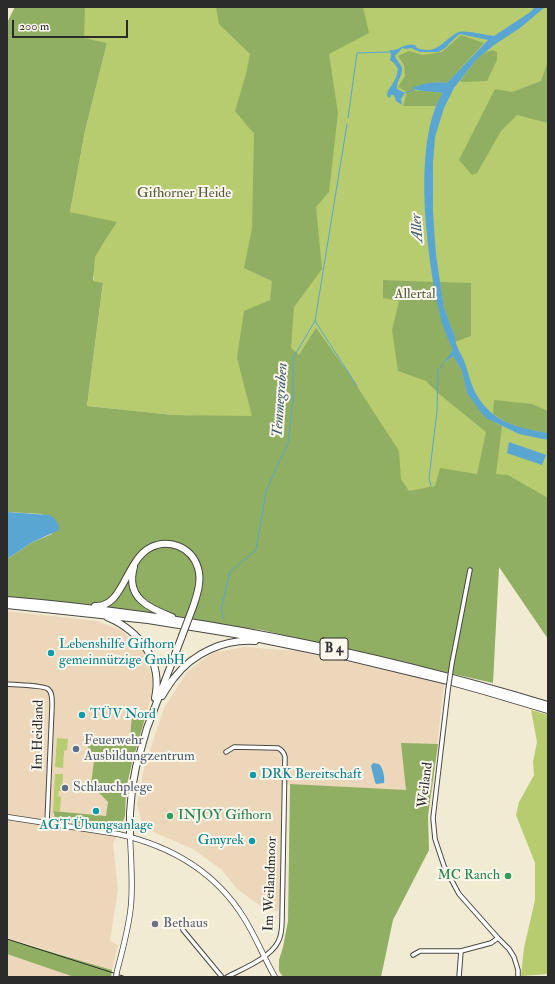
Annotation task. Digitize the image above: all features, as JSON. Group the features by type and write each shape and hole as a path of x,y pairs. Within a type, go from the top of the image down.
{"highway":[{"path":"82,607 103,605 112,600 136,560 148,548 160,544 177,546 188,552 196,563 200,576 198,590 152,715 136,767 132,789 130,836"},
{"path":"136,560 132,579 133,587 137,596 148,606 179,620"},
{"name":"B 4","path":"7,600 82,607 179,620 270,636 349,652 448,676 548,705"},
{"name":"B 4","path":"7,605 148,620 235,634 348,657 451,682 548,710"},
{"path":"100,615 116,621 128,629 141,642 152,658 158,687 152,715"},
{"path":"152,715 174,677 184,667 203,653 227,643 240,641 283,644"}],"street":[{"name":"Weiland","path":"470,570 448,690 433,818 435,839 444,866 459,894 512,953 518,970 518,977"},
{"name":"Im Heidland","path":"7,684 42,687 48,689 51,695 52,707 47,823"},
{"name":"Im Weilandmoor","path":"226,752 234,747 278,748 282,750 285,757 282,932 275,947 264,956 227,977"},
{"path":"7,817 130,836 173,853 193,864 214,881 238,908 276,977"},
{"path":"116,977 127,933 131,906 132,887 130,836"},
{"path":"182,922 183,930 222,977"},
{"path":"413,955 420,951 461,951 491,943 498,938"},
{"path":"459,977 461,951"}],"shaded area":[{"path":"7,611 97,621 121,630 145,652 154,685 126,789 125,824 113,843 118,890 110,941 118,945 112,970 7,938"},
{"path":"244,647 299,651 444,683 432,792 282,784 280,899 278,911 266,910 237,889 222,870 193,849 143,826 137,805 144,768 164,708 187,672 212,653"},
{"path":"7,954 74,977 7,977"}],"green space":[{"path":"15,7 548,7 548,508 408,503 264,422 87,406 103,284 93,281 94,278 70,212 85,131 107,43 7,23"},
{"name":"Allertal","path":"15,7 85,7 84,38 107,43 85,131 70,212 117,222 95,257 93,281 103,283 87,406 174,415 252,416 237,358 244,311 270,300 272,281 244,268 252,228 254,133 235,111 246,74 250,54 219,24 216,7 363,7 369,33 329,54 338,113 329,192 316,207 322,269 294,307 291,348 299,355 316,328 349,374 399,451 401,479 409,491 435,486 440,468 477,474 486,432 438,393 426,381 398,371 392,330 399,301 383,298 383,280 434,282 439,312 452,348 451,353 445,363 453,356 462,371 467,393 497,424 502,426 496,474 508,475 548,498 548,639 499,567 493,683 262,630 7,599 7,559 31,543 52,534 42,514 7,512 7,23"},
{"path":"461,35 484,43 447,83 442,82 426,84 413,88 416,91 426,90 443,93 436,106 403,106 407,92 398,87 405,76 404,65 398,56 409,51 423,55 442,52"},
{"path":"493,50 497,52 497,60 487,81 460,81 476,60 486,52"},
{"path":"548,61 548,123 517,115 501,131 477,173 472,175 459,160 495,89 512,92 541,81"},
{"path":"440,282 471,283 471,336 455,342 455,337 444,308"},
{"path":"494,400 532,404 548,411 548,433 524,429 506,422 493,414"},
{"path":"531,710 548,715 548,974 521,976 524,948 535,900 535,863 516,815 519,802 534,775 533,762 537,742"},
{"path":"147,711 126,789 125,816 122,823 117,828 56,820 53,811 106,816 108,802 99,793 90,791 95,754 86,753 91,740 119,742 120,738 130,739 132,713"},
{"path":"57,738 68,739 67,750 64,751 63,768 55,767"},
{"path":"401,743 438,744 428,816 429,850 393,920 381,977 283,977 279,971 279,960 288,921 290,784 406,790"},
{"path":"55,774 63,774 62,791 59,791 58,796 61,797 60,811 53,811"},
{"path":"7,939 112,970 111,977 74,977 7,954"}],"water":[{"path":"535,7 545,7 520,28 494,45 476,60 454,88 444,108 435,137 433,163 433,212 436,255 444,308 474,390 480,401 496,416 525,429 548,433 548,440 519,434 486,418 467,393 462,371 453,356 443,364 451,353 452,348 441,321 436,296 427,239 424,193 426,147 430,125 436,106 443,93 412,88 429,83 447,83 488,40 460,34 444,49 438,52 420,52 411,48 402,48 395,56 402,68 402,74 397,89 405,93 401,99 402,105 396,101 394,95 391,95 390,98 387,96 388,90 396,78 398,69 390,60 390,50 411,44 415,45 417,48 426,50 434,49 459,32 471,32 494,36 529,13"},
{"path":"509,442 546,455 542,465 507,453"},
{"path":"7,512 50,515 58,523 59,530 31,543 7,559"},
{"path":"373,763 379,764 382,768 384,783 376,784 371,766"}],"waterway":[{"name":"Temmegraben","path":"348,118 357,53 390,52"},
{"path":"404,93 414,90"},
{"name":"Temmegraben","path":"224,619 221,610 230,572 256,550 266,491 288,443 293,399 293,358 315,321 347,124"},
{"path":"315,321 357,386"},
{"path":"431,486 429,478 437,411 438,370 443,364"}],"railway":[{"path":"7,939 126,977"}],"place":[{"name":"Lebenshilfe Gifhorn gemeinnützige GmbH","path":"51,653"},
{"name":"TÜV Nord","path":"82,715"},
{"name":"Feuerwehr Ausbildungzentrum","path":"76,749"},
{"name":"DRK Bereitschaft","path":"253,775"},
{"name":"Schlauchplege","path":"65,788"},
{"name":"AGT Übungsanlage","path":"96,811"},
{"name":"INJOY Gifhorn","path":"170,816"},
{"name":"Gmyrek","path":"252,841"},
{"name":"MC Ranch","path":"508,876"},
{"name":"Bethaus","path":"155,924"}],"park label":[{"name":"Gifhorner Heide","path":"184,194"}],"water label":[{"name":"Aller","path":"418,228"}]}
